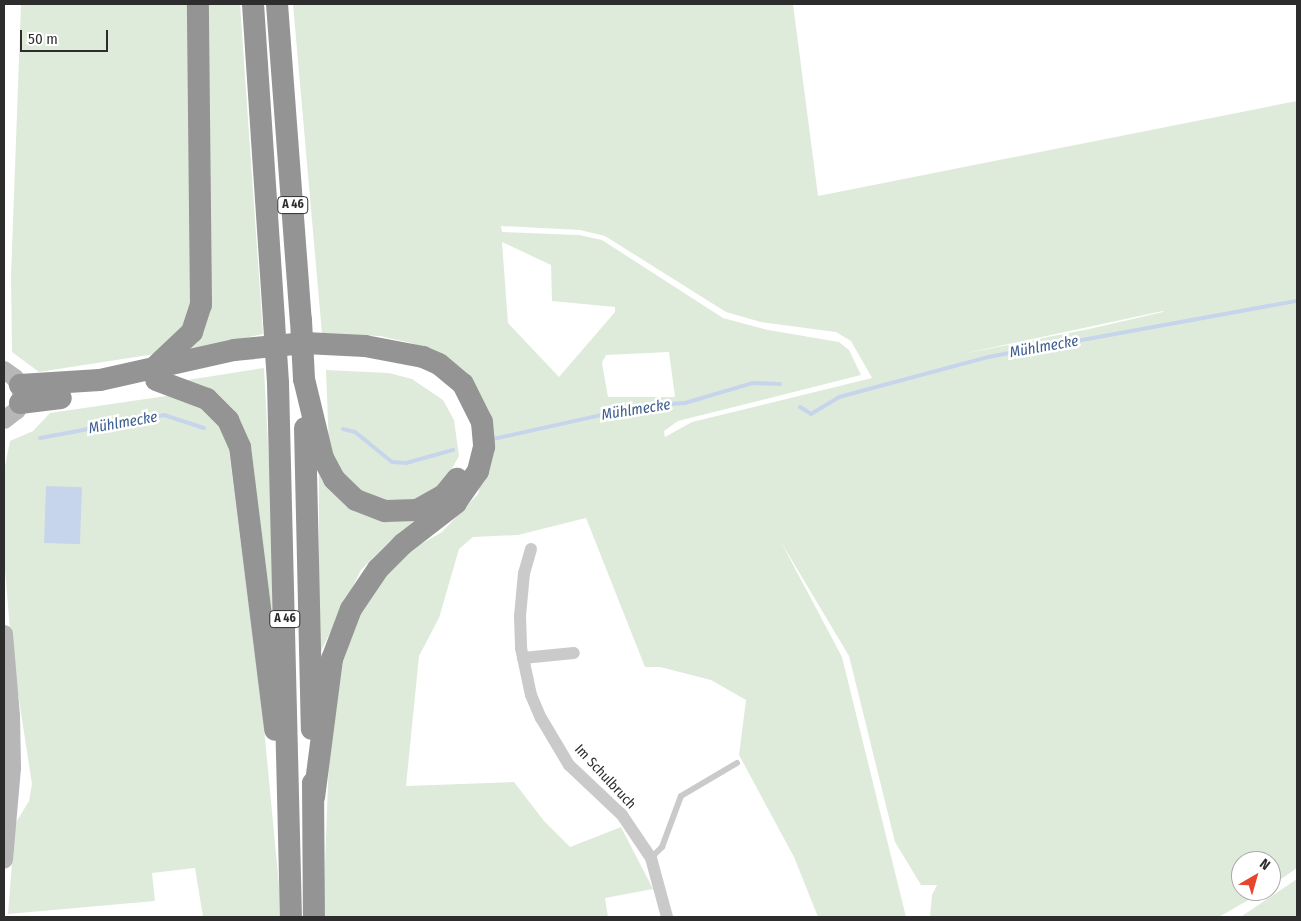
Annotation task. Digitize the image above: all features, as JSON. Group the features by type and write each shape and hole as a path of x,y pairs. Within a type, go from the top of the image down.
{"highway":[{"path":"154,374 186,340 199,314 198,4"},
{"name":"A 46","path":"253,4 278,383 292,856 291,917"},
{"name":"A 46","path":"277,4 304,379 314,797 314,917"},
{"path":"154,374 234,350 305,343 366,346 423,357 439,364 462,384 478,409 484,447 472,483 448,511 408,540 378,569 342,627 330,673 314,797"},
{"path":"15,386 154,374 295,358 358,358 410,367 442,383 460,403 470,444 460,475 444,495 416,510 385,511 356,500 334,479 323,458 304,379"},
{"path":"154,374 207,399 228,420 240,447 292,856"}],"main road":[{"path":"4,420 15,386"},
{"path":"4,634 11,716 12,768 4,860"}],"street":[{"name":"Im Schulbruch","path":"531,549 524,573 520,616 523,658 531,695 561,752 590,787 622,815 651,858 667,917"},
{"path":"523,658 574,653"}],"lane":[{"path":"651,858 662,848 681,796 737,763"}],"green space":[{"path":"21,4 191,4 191,324 155,354 39,372 12,352 11,276"},
{"path":"205,4 240,4 263,334 183,352 198,336"},
{"path":"293,4 793,4 818,196 1297,101 1297,868 1281,879 1281,851 1231,851 1231,901 1247,901 1219,917 930,917 932,895 937,885 921,885 895,842 849,656 781,542 842,657 906,917 818,917 794,857 739,755 746,700 711,680 660,667 645,667 586,518 518,535 473,537 459,549 439,618 419,656 406,786 514,782 544,821 570,847 621,827 653,889 605,898 608,917 323,917 330,730 346,638 372,586 407,552 442,532 478,494 491,447 489,412 472,379 411,343 380,336 322,334","holes":["501,226 580,230 605,236 726,312 761,322 836,332 851,341 872,378 692,422 665,437 664,431 678,421 861,375 849,350 839,342 768,330 723,318 602,240 579,235 502,232","502,242 551,265 552,301 615,307 615,312 559,377 508,323","1163,311 1089,329 962,354","669,352 675,397 608,397 602,363 606,355"]},
{"path":"264,368 280,714 246,453 181,381"},
{"path":"326,370 389,373 412,379 443,400 454,420 459,456 448,476 434,490 414,500 387,502 358,490 339,469 329,448"},
{"path":"180,394 210,411 227,435 263,717 282,917 203,917 195,868 152,873 155,901 8,914 15,824 29,801 32,784 12,655 4,557 4,471 10,441 33,431 50,413"},
{"path":"319,468 332,490 429,515 389,542 361,570 319,655"},
{"path":"1297,879 1297,917 1240,917 1264,901 1281,901 1281,890"}],"water":[{"path":"46,486 82,487 80,544 44,543"}],"waterway":[{"name":"Mühlmecke","path":"800,407 811,414 839,397 988,357 1297,301"},
{"name":"Mühlmecke","path":"493,439 642,406 685,403 753,383 780,384"},
{"name":"Mühlmecke","path":"40,438 164,415 204,428"},
{"name":"Mühlmecke","path":"343,429 355,432 392,462 406,463 453,450"}]}
